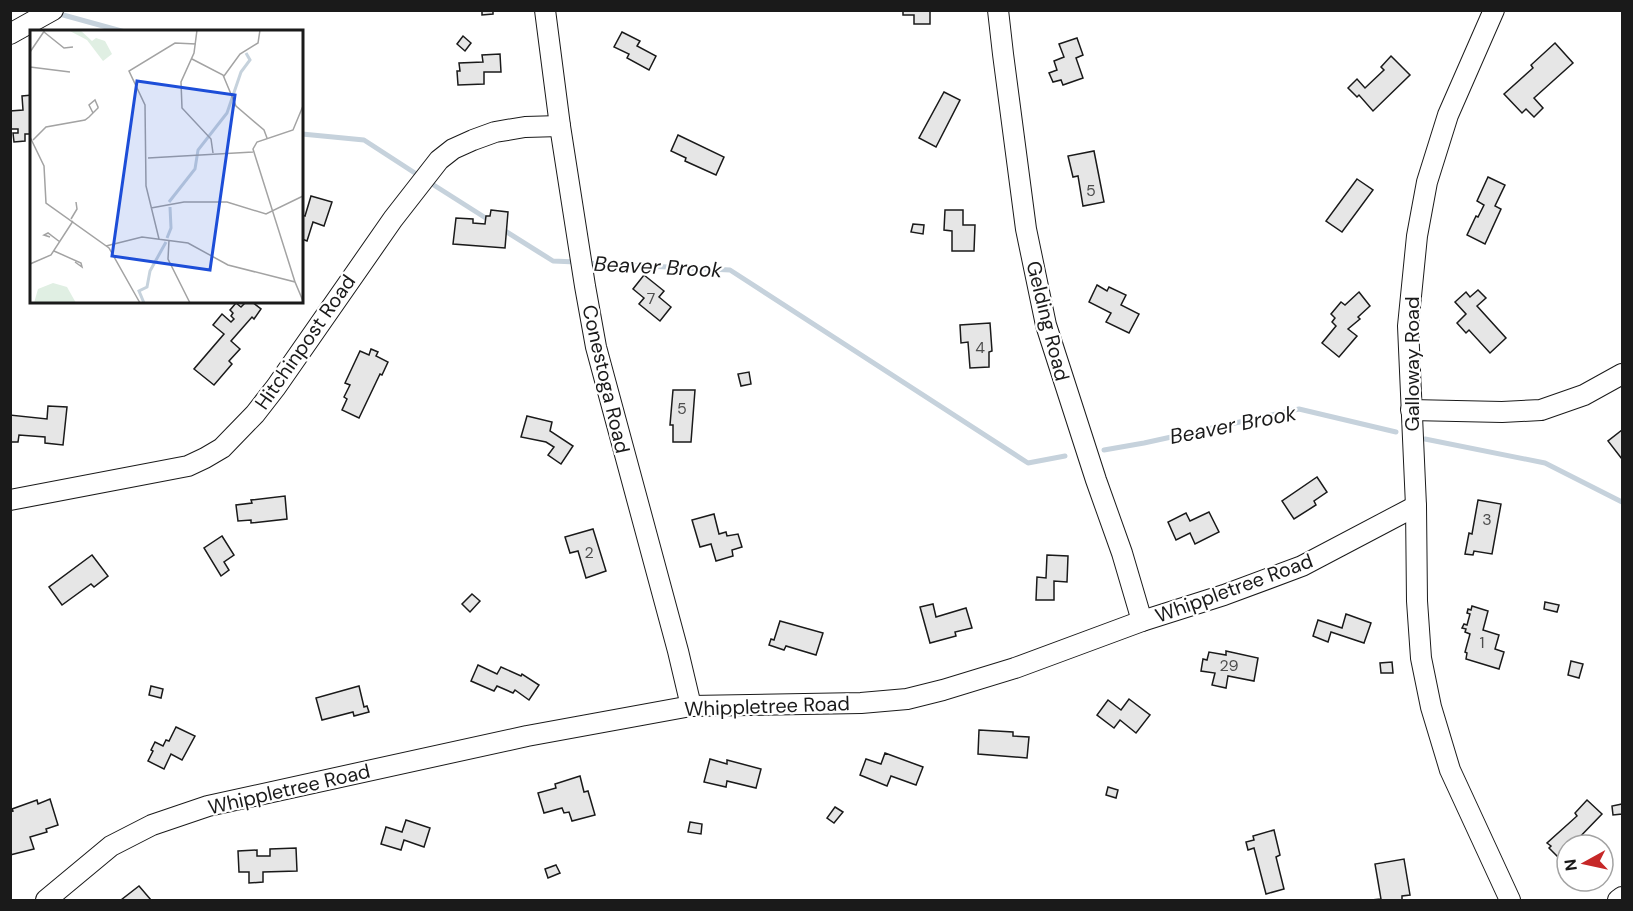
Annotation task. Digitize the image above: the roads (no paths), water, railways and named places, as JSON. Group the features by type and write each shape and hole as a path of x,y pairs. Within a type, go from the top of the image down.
{"street":[{"path":"10,34 52,10"},
{"name":"Conestoga Road","path":"545,10 560,126 596,347 691,706"},
{"name":"Gelding Road","path":"998,10 1026,229 1046,325 1122,553 1142,621"},
{"name":"Galloway Road","path":"1494,10 1448,115 1427,182 1417,236 1408,327 1421,658 1431,707 1450,770 1510,900"},
{"name":"Hitchinpost Road","path":"10,500 188,466 222,448 247,423 276,387 393,219 439,160 453,149 495,132 525,127 560,126"},
{"path":"1411,410 1502,412 1541,410 1584,395 1623,374"},
{"name":"Whippletree Road","path":"46,900 111,846 152,825 208,806 526,736 691,706 861,703 907,699 943,690 1015,668 1302,566 1416,506"},
{"path":"1618,900 1623,897"}],"waterway":[{"name":"Beaver Brook","path":"56,13 118,30"},
{"name":"Beaver Brook","path":"303,134 364,140 421,177"},
{"name":"Beaver Brook","path":"429,182 492,222"},
{"name":"Beaver Brook","path":"502,229 553,261 576,262"},
{"name":"Beaver Brook","path":"585,263 730,270 1028,463 1065,456"},
{"name":"Beaver Brook","path":"1104,450 1299,409 1396,432"},
{"name":"Beaver Brook","path":"1425,439 1545,463 1622,502"}]}
